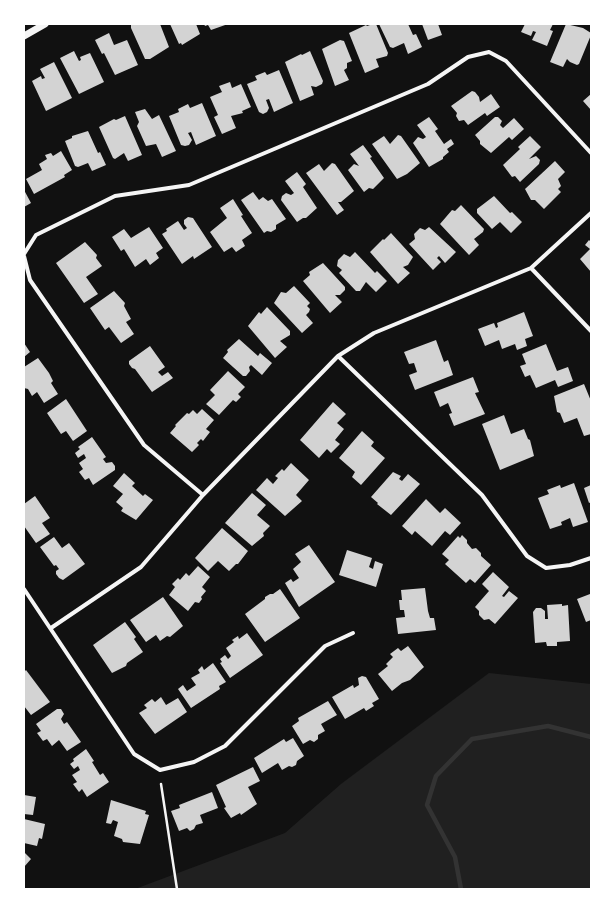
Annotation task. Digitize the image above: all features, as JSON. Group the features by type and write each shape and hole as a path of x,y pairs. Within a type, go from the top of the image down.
{"street":[{"path":"24,36 45,24"},
{"path":"203,495 144,445 30,280 24,255 36,235 115,196 189,185 428,84 468,57 489,52 506,60 591,153"},
{"path":"51,628 141,567 203,495 338,356 374,333 531,268 591,212"},
{"path":"531,268 591,331"},
{"path":"338,356 482,495 527,556 546,568 570,566 591,558"},
{"path":"24,589 134,754 160,770 194,762 225,746 325,646 353,633"}],"path":[{"path":"161,784 177,889"}],"shaded area":[{"path":"489,673 591,684 591,889 135,889 285,833 341,784"}],"building":[{"path":"131,24 160,24 169,47 150,59 145,59 131,28"},
{"path":"170,24 196,24 200,34 182,45 181,43 179,44"},
{"path":"204,24 228,24 211,30 208,25 205,26"},
{"path":"376,24 388,53 387,56 376,59 379,67 365,73 349,33 366,25"},
{"path":"379,24 408,24 413,35 416,34 422,47 408,54 404,43 393,48 390,47"},
{"path":"422,24 438,24 442,35 428,40"},
{"path":"525,24 553,24 550,30 553,31 547,46 532,40 536,32 533,31 531,36 521,32"},
{"path":"566,24 583,28 591,33 591,35 579,64 577,65 567,59 563,67 550,62"},
{"path":"109,33 114,45 127,40 138,65 115,75 104,53 102,54 95,40"},
{"path":"340,40 344,41 352,61 347,63 347,68 344,70 349,80 335,86 322,49"},
{"path":"74,51 79,61 81,60 80,57 90,53 104,82 79,94 60,58"},
{"path":"310,51 323,81 322,84 316,87 311,86 314,95 300,101 285,62"},
{"path":"54,62 72,98 46,111 32,81 41,76 42,79 45,78 40,69"},
{"path":"279,70 293,103 274,112 269,99 266,100 269,108 267,112 263,114 259,112 247,84 257,80 255,76 265,72 267,75"},
{"path":"230,82 232,88 241,84 251,107 242,111 243,113 231,116 236,128 222,134 214,117 218,115 210,97 222,92 219,86"},
{"path":"472,91 479,97 480,102 491,94 500,107 487,116 485,113 468,125 464,120 459,121 456,116 457,113 451,106"},
{"path":"591,94 591,110 583,101"},
{"path":"202,103 216,136 196,145 191,132 188,133 192,140 189,145 181,145 169,116 179,112 178,109 188,104 190,108"},
{"path":"145,109 152,119 159,115 176,151 162,157 156,144 146,146 137,126 139,122 135,112"},
{"path":"125,116 142,155 128,161 124,153 115,159 113,158 99,127 114,119 116,120"},
{"path":"429,117 438,129 435,131 444,144 451,139 454,144 447,149 449,152 443,157 443,159 429,167 413,143 418,137 423,139 426,137 417,125"},
{"path":"495,117 498,117 502,121 500,125 503,128 514,118 524,129 512,140 509,137 491,153 480,144 480,141 475,135"},
{"path":"88,131 98,153 100,152 106,165 92,171 88,163 78,167 75,166 65,141 72,138 72,136"},
{"path":"398,135 401,136 420,163 407,174 397,179 372,144 384,136 390,144"},
{"path":"530,136 541,147 529,159 536,156 540,160 539,164 520,182 515,176 512,177 503,165 520,149 518,147"},
{"path":"363,145 384,178 373,189 369,188 364,192 348,170 354,164 359,166 350,154"},
{"path":"61,151 72,170 64,175 65,177 34,194 26,179 42,170 39,164 47,159 45,155 51,153 53,156"},
{"path":"555,161 565,172 558,179 561,186 558,189 561,192 544,209 535,200 531,200 525,189"},
{"path":"332,163 335,164 354,191 341,202 338,202 344,210 337,215 306,173 319,164 324,171"},
{"path":"297,172 306,184 303,187 317,208 306,218 303,218 297,222 281,200 282,196 286,193 291,195 294,193 285,181"},
{"path":"24,190 31,203 24,207"},
{"path":"253,192 259,200 263,197 268,201 272,199 286,219 276,225 276,229 271,232 267,231 264,233 241,200"},
{"path":"494,196 510,213 512,212 522,222 511,233 500,222 492,229 477,213 477,209"},
{"path":"233,199 243,215 241,216 252,233 242,240 245,246 236,252 232,247 224,252 210,232 227,218 220,208"},
{"path":"461,205 484,229 483,232 474,239 479,245 469,255 440,224 452,210 455,211"},
{"path":"188,217 193,218 212,247 194,259 193,256 182,264 162,234 167,231 166,229 178,221 184,230 187,228 184,224 184,220"},
{"path":"149,227 163,248 156,253 159,258 150,265 146,259 135,267 124,249 121,251 112,237 124,229 131,238"},
{"path":"429,227 456,252 445,263 439,256 437,258 441,262 433,270 409,244 415,239 414,234 420,228 425,230"},
{"path":"391,233 413,257 408,265 403,267 410,273 398,284 370,252"},
{"path":"589,240 591,242 591,272 580,259 590,249 585,245"},
{"path":"85,242 97,255 96,258 102,266 86,277 98,294 84,303 56,263"},
{"path":"355,252 375,273 377,271 387,281 376,292 366,282 360,291 356,291 339,273 342,270 337,266 338,260 344,254 350,257"},
{"path":"323,263 345,287 345,290 340,295 335,295 342,302 330,313 303,281 310,275 309,272"},
{"path":"294,286 310,303 307,306 310,309 309,312 306,315 313,323 302,333 274,303 281,292 286,293"},
{"path":"114,291 125,303 124,306 131,319 126,322 134,334 121,343 109,327 105,330 90,308"},
{"path":"267,307 290,331 290,335 280,341 287,347 275,358 248,326 259,312 261,314"},
{"path":"524,312 533,336 525,339 527,346 517,350 515,344 502,349 499,340 485,346 478,329 494,323 496,328 498,327 497,323"},
{"path":"239,339 258,356 260,353 272,363 262,375 251,365 249,367 250,371 246,376 243,376 223,358 228,352 227,350"},
{"path":"436,340 444,362 448,360 453,375 415,390 409,375 417,372 414,363 409,364 404,352"},
{"path":"24,343 30,352 24,357"},
{"path":"546,344 557,371 568,367 573,381 558,387 555,380 536,388 530,375 525,377 520,366 526,364 522,354"},
{"path":"150,346 165,367 158,372 162,376 168,372 173,378 152,392 135,369 129,364 129,361"},
{"path":"38,358 49,373 53,381 51,383 58,394 44,403 37,392 32,396 28,389 24,388 24,367"},
{"path":"228,371 245,387 238,394 241,397 236,402 233,400 219,415 206,404 215,395 210,390"},
{"path":"473,377 479,392 475,393 485,414 454,426 449,414 452,413 448,403 440,407 434,392"},
{"path":"584,384 591,401 591,434 584,436 577,418 564,423 560,413 557,412 554,396"},
{"path":"66,399 87,431 73,441 66,431 61,434 47,413"},
{"path":"333,402 346,414 337,423 344,429 335,440 340,444 331,453 327,449 319,458 300,440"},
{"path":"202,409 214,420 206,429 210,432 203,441 201,439 197,443 199,445 192,452 170,433 176,426 175,425 187,413 189,414 193,410 197,414"},
{"path":"504,415 511,434 524,429 528,439 530,440 534,456 500,470 482,424"},
{"path":"362,431 374,442 371,446 385,458 361,485 352,477 355,472 339,458"},
{"path":"92,437 106,457 103,459 106,463 112,462 115,466 115,470 93,485 89,478 85,480 79,472 83,469 79,463 86,458 84,454 78,458 75,453 80,449 78,447"},
{"path":"291,463 309,480 296,495 302,501 285,516 256,490 267,478 273,484 278,478 275,476 282,469 284,471"},
{"path":"393,472 401,476 399,479 402,481 408,474 420,484 391,515 371,497"},
{"path":"124,473 135,483 132,486 143,496 145,494 153,500 136,520 121,511 123,508 116,502 123,494 113,486"},
{"path":"574,483 588,522 573,527 570,518 561,522 562,525 550,529 538,498 549,494 547,490 560,485 561,488"},
{"path":"591,485 591,502 589,503 584,488"},
{"path":"252,493 266,505 257,515 270,526 263,533 264,536 252,546 225,523"},
{"path":"35,496 50,518 42,523 50,534 36,543 24,526 24,504"},
{"path":"426,499 440,513 445,508 461,523 450,535 445,531 432,546 415,531 412,535 402,526"},
{"path":"222,528 248,551 238,564 236,564 229,571 218,561 208,571 195,558"},
{"path":"462,535 472,549 476,548 481,553 481,556 491,565 475,583 470,579 466,583 445,564 449,560 442,554 458,536 460,538"},
{"path":"54,537 62,548 69,543 85,564 63,580 56,574 56,571 59,569 56,565 54,566 40,547"},
{"path":"309,545 335,582 299,607 285,583 291,579 293,582 299,578 293,569 301,562 295,554"},
{"path":"347,550 372,558 369,567 373,569 375,561 383,564 376,587 339,575"},
{"path":"198,566 210,577 202,587 206,591 201,597 202,599 199,603 195,602 188,611 169,595 175,587 172,584 178,578 180,580 186,573 189,576"},
{"path":"493,572 509,587 502,596 504,597 509,591 518,598 495,624 489,619 484,620 479,615 479,611 475,607 489,591 482,584"},
{"path":"425,588 428,611 430,618 434,618 436,630 398,634 396,618 405,617 404,610 400,610 399,600 402,600 401,590"},
{"path":"280,589 300,618 265,642 245,614 265,599 265,597"},
{"path":"590,591 591,620 586,622 577,599 590,594"},
{"path":"163,597 183,626 170,637 167,636 160,641 156,635 146,642 130,620"},
{"path":"562,604 562,606 568,605 570,641 557,642 557,646 547,646 546,642 535,643 533,612 536,608 541,608 545,611 545,619 548,619 547,605"},
{"path":"125,622 136,637 134,639 143,652 127,663 126,666 112,673 93,645"},
{"path":"247,633 263,655 230,678 220,663 222,662 220,659 225,655 228,659 231,656 226,648 234,642 232,640 238,636 239,639"},
{"path":"408,646 424,667 410,680 402,683 392,691 378,674 388,666 386,664 393,657 390,654 398,648 401,651"},
{"path":"213,663 226,682 219,686 220,689 191,708 178,689 183,685 187,691 196,685 191,678 200,673 198,670 202,666 204,670"},
{"path":"26,670 50,702 31,715 24,706 24,672"},
{"path":"362,676 366,677 379,699 372,703 374,706 366,711 364,708 345,719 332,697 353,685 354,688 359,685 358,678"},
{"path":"161,697 166,705 178,698 187,712 155,734 139,713 147,708 144,705 152,699 155,702"},
{"path":"328,701 337,715 321,724 325,731 318,735 318,739 314,742 310,740 303,744 292,726 299,721 298,718"},
{"path":"57,709 61,709 64,714 61,719 64,724 67,722 81,742 67,751 59,740 52,746 47,739 43,741 37,733 41,731 36,724"},
{"path":"293,738 304,756 297,761 296,765 292,767 289,766 282,770 278,763 262,773 254,758 284,739 286,742"},
{"path":"86,749 94,761 92,762 100,775 103,773 109,782 87,797 82,789 79,792 73,784 77,782 72,775 80,770 78,766 74,769 70,764 74,761 73,759"},
{"path":"253,767 260,781 248,787 257,804 241,815 240,813 231,818 224,808 226,807 216,785"},
{"path":"212,792 218,808 200,815 203,823 196,825 194,829 190,831 187,828 179,831 171,811 180,808 179,805"},
{"path":"24,795 36,797 33,815 24,814"},
{"path":"111,800 146,811 145,814 149,815 140,844 123,842 122,839 114,836 118,822 113,820 111,824 106,823"},
{"path":"24,819 45,824 42,839 39,838 37,846 24,843"},
{"path":"24,852 31,859 24,867"}],"waterway":[{"path":"461,889 455,857 427,805 436,776 472,739 548,726 591,737"}]}
